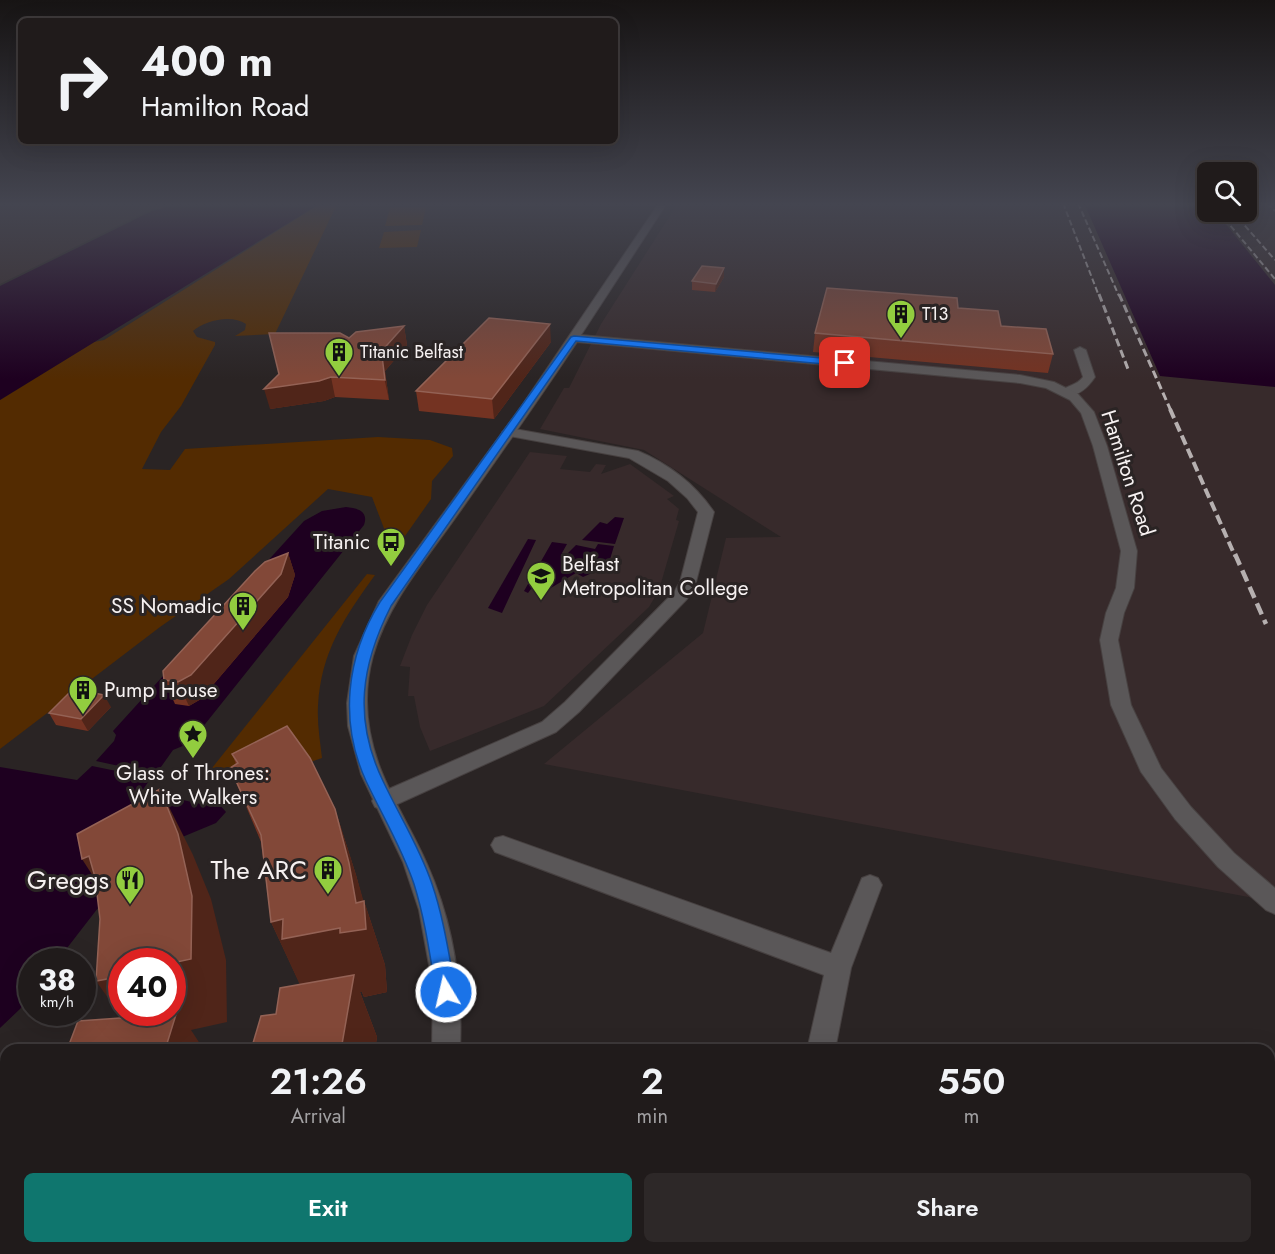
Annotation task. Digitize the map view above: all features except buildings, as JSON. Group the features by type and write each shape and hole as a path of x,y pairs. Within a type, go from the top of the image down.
{"street":[{"path":"446,1044 447,998 434,924 423,884 383,801 359,740 356,710 358,671 370,634 385,605 506,437 624,262"},
{"name":"Hamilton Road","path":"574,338 1020,379 1050,385 1066,392 1087,412 1100,446 1130,551 1125,588 1115,613 1109,639 1121,705 1152,772 1183,813 1226,860 1275,903"},
{"path":"1066,392 1082,387 1089,377 1080,350"},
{"path":"383,801 549,727 572,707 681,595 688,582 706,512 692,494 651,462 633,454 564,444 536,444 506,437"},
{"path":"503,845 838,968"},
{"path":"822,1044 838,968 870,885"}],"shaded area":[{"path":"0,262 46,262 0,284"},
{"path":"50,262 226,262 0,400 0,286"},
{"path":"229,262 310,262 275,334 235,336 245,330 246,324 234,319 211,321 193,331 197,337 215,342 215,345 181,406 161,432 142,469 170,470 185,449 378,437 430,440 452,448 453,456 432,481 431,499 398,546 390,544 372,497 328,489 229,579 160,627 0,749 0,400 94,342 104,340"},
{"path":"641,262 1275,262 1275,902 544,764 703,633 726,538 781,537 644,450 540,429 564,388 569,388 601,324"},
{"path":"1110,262 1256,262 1275,285 1275,387 1160,376"},
{"name":"Belfast Metropolitan College","path":"530,452 567,456 560,469 590,472 596,464 606,465 601,474 630,464 674,496 667,499 679,509 676,520 679,521 659,590 649,607 544,706 430,751 420,727 414,696 408,696 410,667 400,666 427,605"},
{"path":"346,507 358,509 363,513 364,525 190,743 173,750 156,774 96,761 114,741 116,735 113,731 304,521 322,511"},
{"path":"615,517 624,518 615,544 582,540 600,522 607,524"},
{"path":"528,539 536,540 502,613 488,608"},
{"path":"552,542 567,544 562,553 566,555 576,545 595,549 598,544 614,546 608,566 583,577 576,573 544,592 531,589 528,593 524,591"},
{"path":"367,574 375,575 344,621 329,652 324,669 318,712 322,758 253,782 208,773"},
{"path":"92,766 151,778 142,791 210,806 218,803 226,812 216,823 139,855 67,948 18,948 18,1011 0,1028 0,767 77,780"}],"railway":[{"path":"1086,262 1099,296"},
{"path":"1104,262 1119,296"},
{"path":"1260,262 1275,279"},
{"path":"1099,294 1128,369"},
{"path":"1119,294 1171,411"},
{"path":"1170,409 1235,556"},
{"path":"1235,554 1266,624"}],"place":[{"name":"T13","path":"901,340"},
{"name":"Titanic Belfast","path":"339,378"},
{"name":"Titanic","path":"391,568"},
{"name":"Belfast Metropolitan College","path":"541,602"},
{"name":"SS Nomadic","path":"243,632"},
{"name":"Pump House","path":"83,716"},
{"name":"Glass of Thrones: White Walkers","path":"193,760"},
{"name":"The ARC","path":"328,896"},
{"name":"Greggs","path":"130,906"}],"route":[{"path":"446,992 434,924 423,884 409,849 383,801 359,740 356,705 358,671 370,634 385,605 574,338 845,363"}]}
